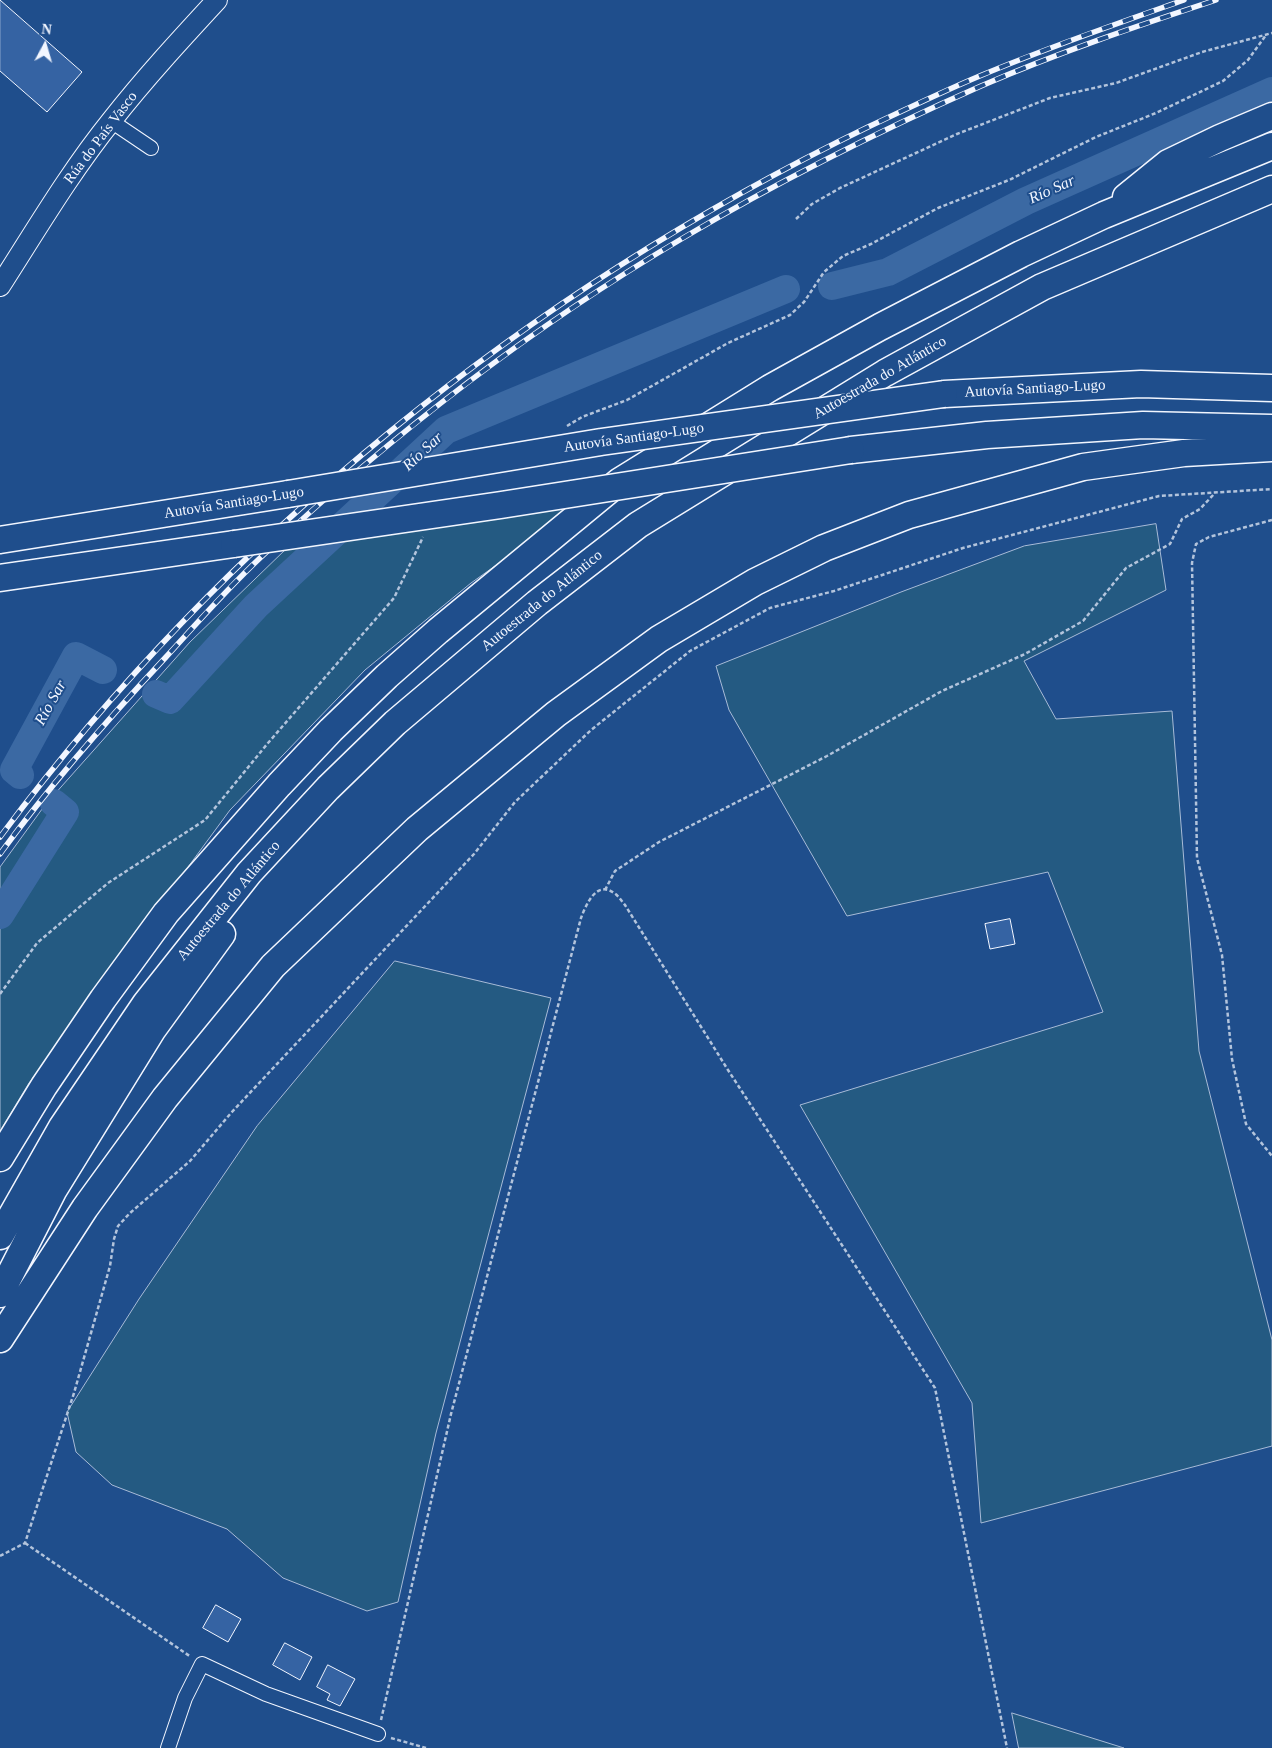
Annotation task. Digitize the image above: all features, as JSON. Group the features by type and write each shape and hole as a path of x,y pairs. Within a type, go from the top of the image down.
{"highway":[{"path":"1104,215 1168,163 1272,116"},
{"path":"0,1158 44,1086 102,999 166,913 279,784 387,676 438,631 620,481 770,388 880,327 1021,254 1104,215 1272,146"},
{"name":"Autoestrada do Atlántico","path":"0,1236 62,1127 146,1003 248,873 328,788 395,723 537,603 638,526 885,373 1042,287 1272,189"},
{"path":"1117,255 1188,241 1272,207"},
{"name":"Autovía Santiago-Lugo","path":"0,540 601,442 944,394 1142,384 1272,388"},
{"path":"0,578 501,505 851,450 987,435 1143,425 1272,428"},
{"path":"0,1339 85,1208 165,1098 273,966 417,829 556,714 659,639 764,578 824,548 909,515 1084,467 1184,453 1272,448"},
{"path":"0,1294 53,1191 153,1029 238,912 442,684"}],"street":[{"name":"Rúa do País Vasco","path":"0,286 74,171 111,120 217,0"},
{"path":"111,120 151,148"},
{"path":"168,1748 185,1698 202,1664 266,1694 378,1734"}],"path":[{"path":"796,219 812,204 840,188 957,134 1050,98 1116,83 1202,52 1272,32"},
{"path":"566,426 582,417 627,400 728,343 790,315 804,302 824,272 843,256 871,244 938,208 1009,180 1096,137 1156,113 1223,80 1248,60 1266,35"},
{"path":"0,1556 25,1543 74,1393 110,1266 118,1226 130,1213 190,1161 231,1113 474,854 515,802 591,730 690,651 770,608 834,591 963,548 1159,496 1272,489"},
{"path":"605,890 615,871 659,842 827,756 942,691 1025,654 1083,621 1126,568 1170,544 1182,519 1200,509 1216,492"},
{"path":"1272,520 1209,538 1196,544 1192,563 1198,858 1222,955 1232,1059 1246,1124 1272,1156"},
{"path":"0,994 37,943 108,883 205,820 293,713 394,598 424,536"},
{"path":"426,1748 378,1734 451,1414 581,918 593,894 605,890 614,892 626,905 728,1070 935,1388 1007,1748"},
{"path":"25,1543 202,1664"}],"shaded area":[{"path":"581,505 471,583 365,670 230,810 29,1083 0,1131 0,867 45,805 190,642 287,548"},
{"path":"1156,524 1166,590 1024,661 1056,719 1172,711 1199,1051 1272,1340 1272,1446 981,1523 972,1403 800,1105 1103,1012 1048,872 847,916 729,710 716,666 901,592 1024,546"},
{"path":"395,961 551,998 436,1433 398,1602 367,1611 283,1578 227,1529 112,1485 76,1452 67,1412 139,1299 257,1126"},
{"path":"1012,1713 1124,1748 1019,1748"}],"building":[{"path":"0,0 82,72 47,112 0,71"},
{"path":"1010,919 1015,944 990,949 985,924"},
{"path":"216,1605 241,1619 228,1642 203,1628"},
{"path":"285,1643 312,1657 300,1680 273,1665"},
{"path":"328,1665 355,1679 340,1706 327,1700 330,1694 317,1687"}],"waterway":[{"name":"Río Sar","path":"832,286 888,272 1026,201 1272,91"},
{"name":"Río Sar","path":"156,694 170,700 256,606 446,430 786,289"},
{"name":"Río Sar","path":"20,775 14,770 76,656 103,670"},
{"name":"Río Sar","path":"0,915 65,812 54,803"}],"railway":[{"path":"0,837 88,727 183,622 284,523 392,430 504,344 621,265 743,192 868,127 1007,65 1184,0"},
{"path":"0,854 59,778 101,729 248,570 309,513 410,427 463,386 571,309 683,238 793,177 867,139 981,86 1039,62 1216,0"}]}
